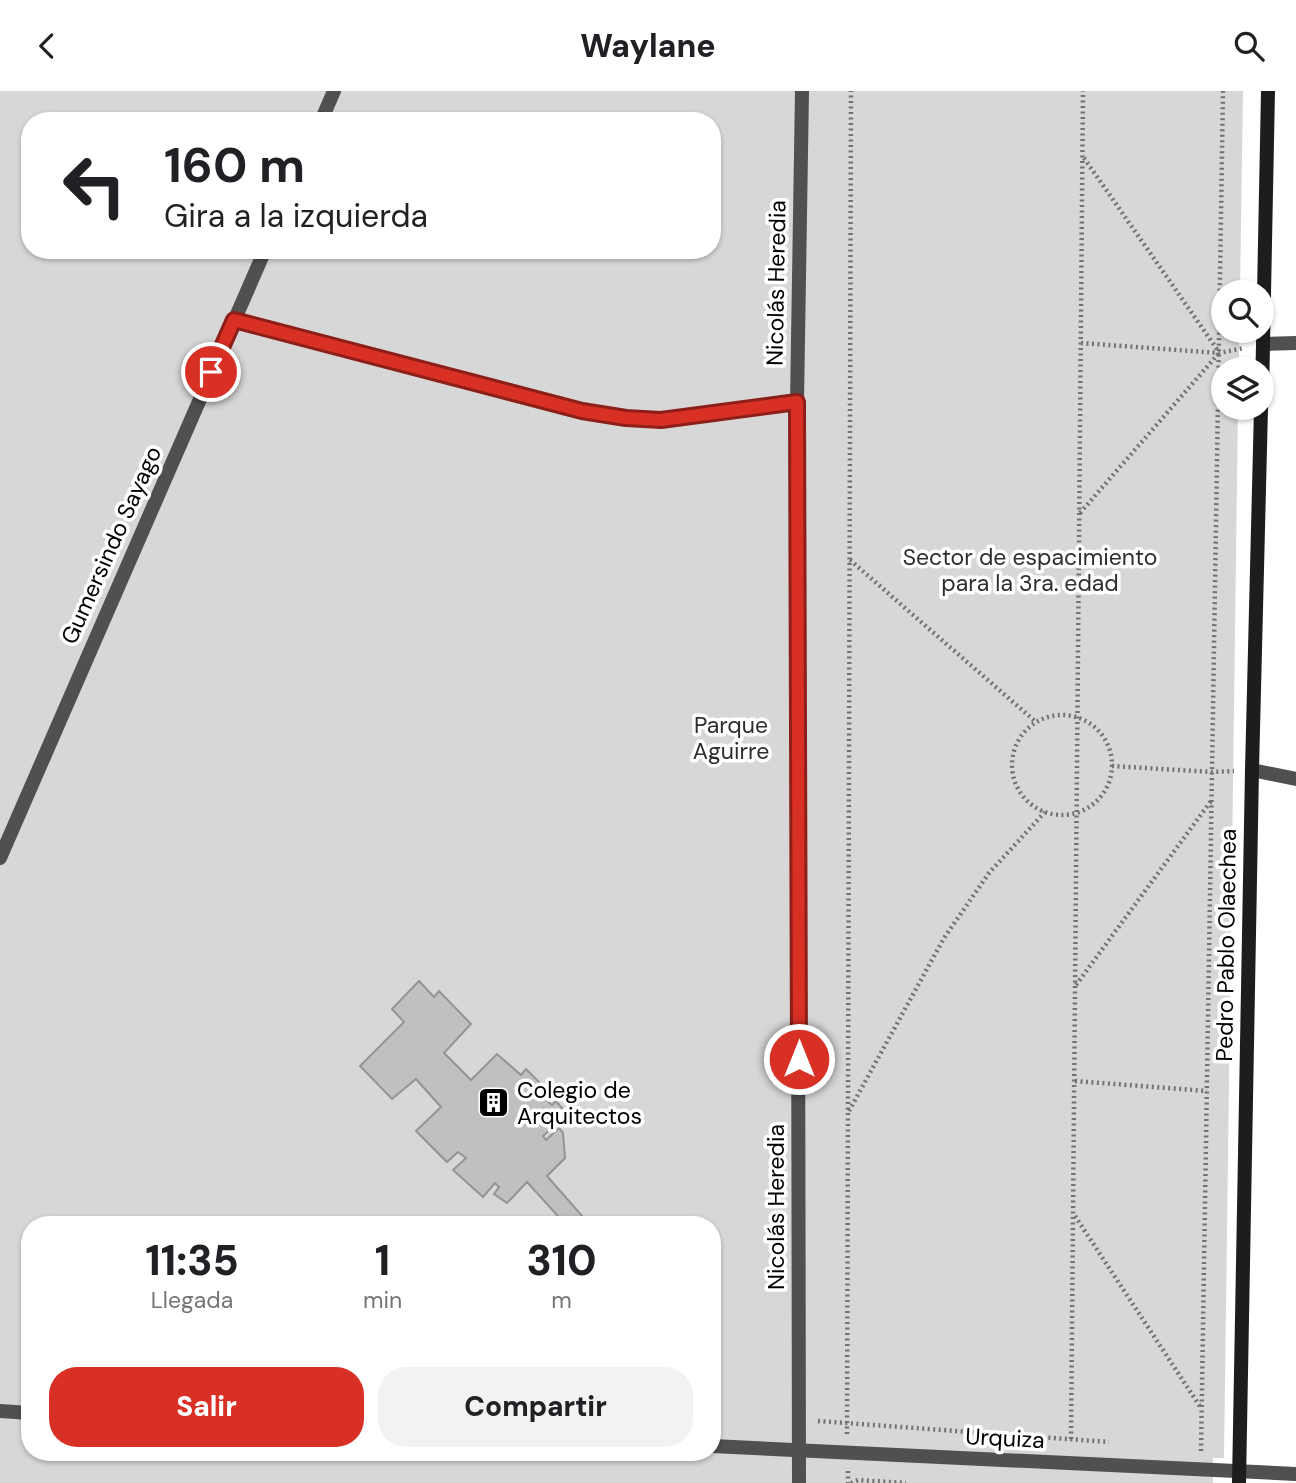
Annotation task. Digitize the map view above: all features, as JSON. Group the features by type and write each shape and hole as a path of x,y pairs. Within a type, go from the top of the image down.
{"street":[{"path":"325,112 334,91"},
{"name":"Nicolás Heredia","path":"799,1483 797,402 802,91"},
{"path":"1263,357 1268,91"},
{"name":"Gumersindo Sayago","path":"0,858 260,259"},
{"path":"234,320 582,411 626,418 661,420 797,402"},
{"path":"1263,344 1296,344"},
{"name":"Pedro Pablo Olaechea","path":"1239,1477 1261,420"},
{"path":"1252,769 1296,779"},
{"path":"0,1411 21,1412"},
{"name":"Urquiza","path":"721,1447 1200,1469 1239,1477 1296,1474"}],"path":[{"path":"851,91 847,1453 850,1483 858,1480 906,1483"},
{"path":"1072,1439 1083,91"},
{"path":"1200,1469 1223,91"},
{"path":"1082,156 1219,352"},
{"path":"1081,343 1219,352"},
{"path":"1079,513 1219,352"},
{"path":"850,560 1036,722"},
{"path":"1064,715 1078,718 1092,725 1103,736 1110,750 1112,766 1109,781 1102,795 1091,806 1077,813 1061,815 1045,811 1031,804 1020,792 1012,761 1016,746 1024,732 1036,722 1064,715"},
{"path":"1112,766 1212,772 1252,769"},
{"path":"1075,986 1212,801"},
{"path":"848,1112 944,938 989,873 1045,811"},
{"path":"1074,1081 1207,1091"},
{"path":"1073,1215 1201,1408"},
{"path":"800,1419 1110,1442"},
{"path":"1188,1448 1239,1451"}],"green space":[{"name":"Parque Aguirre","path":"0,91 1243,91 1240,280 1211,280 1211,343 1239,343 1239,357 1211,357 1211,420 1238,420 1224,1458 1213,1458 1213,1483 0,1483"}],"building":[{"name":"Colegio de Arquitectos","path":"419,981 434,997 439,991 471,1024 444,1053 471,1080 497,1054 521,1075 526,1069 551,1094 546,1100 552,1105 556,1101 567,1114 543,1136 546,1140 559,1128 563,1133 565,1158 547,1176 582,1216 558,1216 527,1182 507,1203 494,1194 499,1187 495,1183 483,1197 453,1170 466,1158 458,1152 447,1162 416,1131 441,1107 416,1079 392,1099 360,1066 404,1022 392,1009"}],"place":[{"name":"Colegio de Arquitectos","path":"494,1103"}],"route":[{"path":"211,372 234,320 582,411 626,418 661,420 797,402 799,1059"}],"park label":[{"name":"Sector de espacimiento para la 3ra. edad","path":"1030,570"}]}
